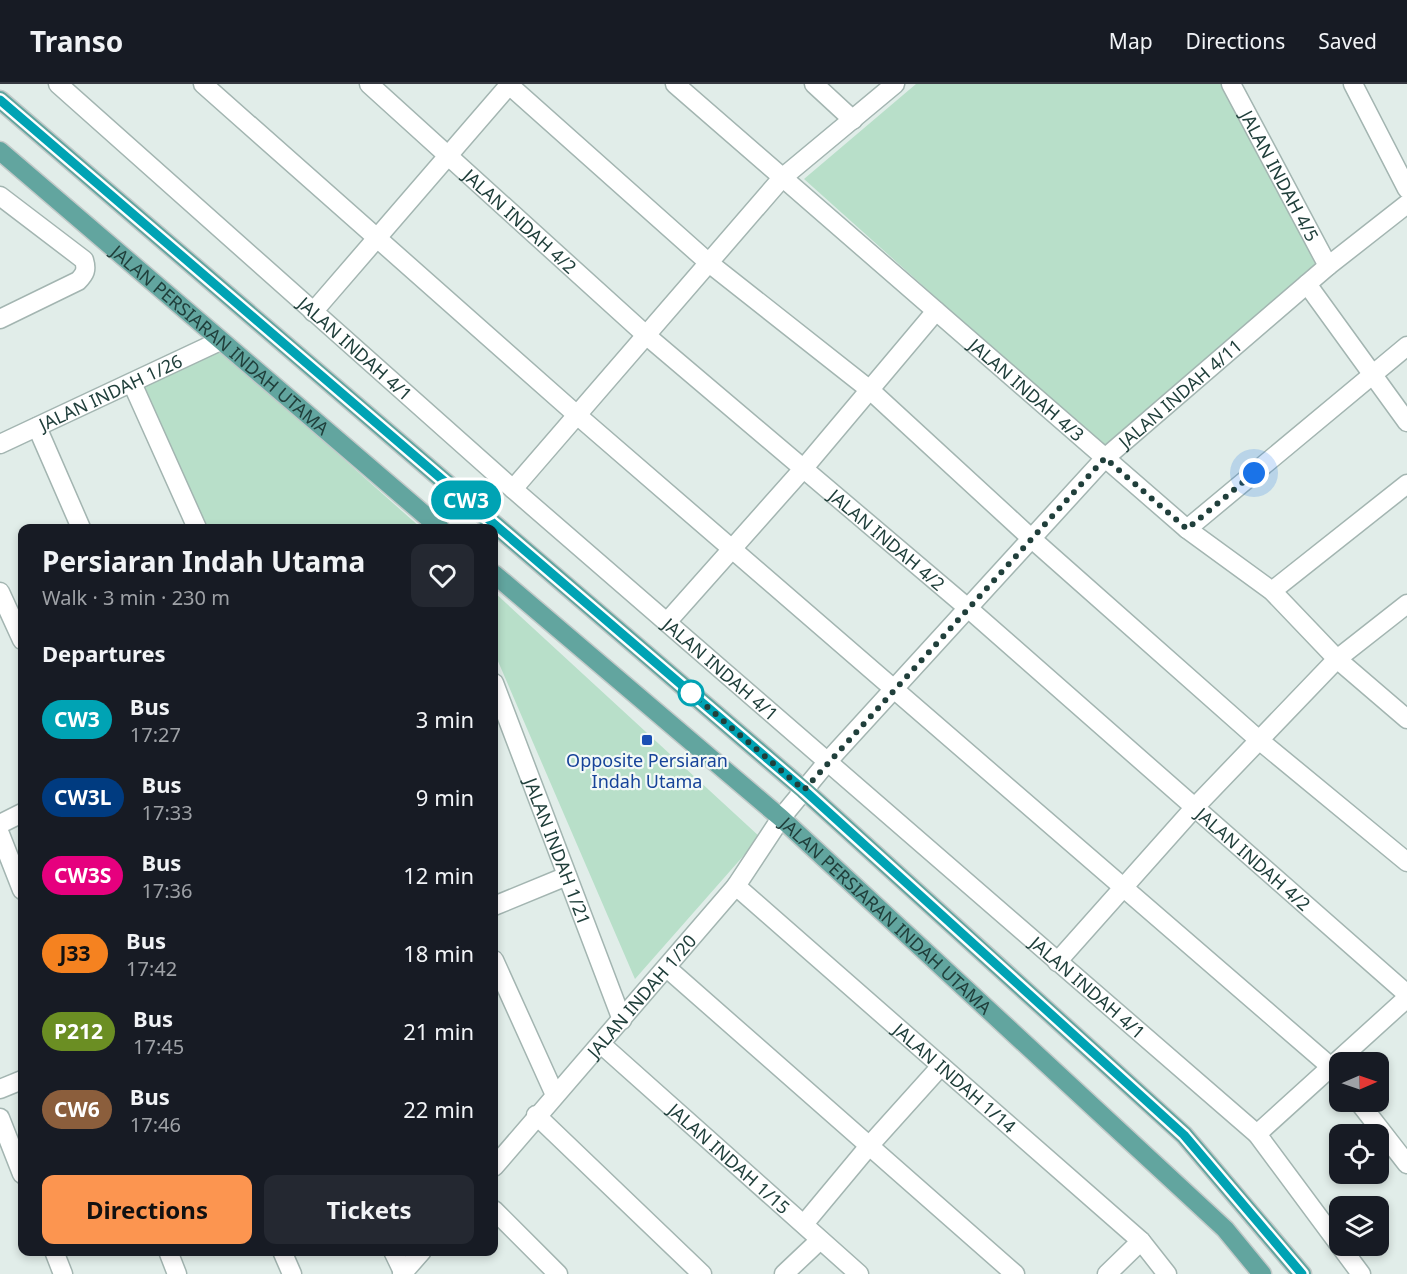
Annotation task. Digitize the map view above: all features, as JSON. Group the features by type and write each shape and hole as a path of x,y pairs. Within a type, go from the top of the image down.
{"main road":[{"name":"JALAN PERSIARAN INDAH UTAMA","path":"0,100 494,524"},
{"name":"JALAN PERSIARAN INDAH UTAMA","path":"0,151 435,524"},
{"name":"JALAN PERSIARAN INDAH UTAMA","path":"498,527 804,790 1184,1135 1302,1274"},
{"name":"JALAN PERSIARAN INDAH UTAMA","path":"498,577 781,818 1226,1228 1262,1274"}],"street":[{"name":"JALAN INDAH 4/1","path":"58,84 513,489 1257,1134 1361,1274"},
{"path":"203,84 577,415 734,548 1329,1068"},
{"name":"JALAN INDAH 4/2","path":"369,84 647,336 969,609 1407,996"},
{"path":"313,312 509,84 709,263 870,390 1032,539 1259,740 1407,862"},
{"name":"JALAN INDAH 4/3","path":"675,84 1187,529 1272,591 1337,659 1407,719"},
{"path":"814,84 853,120"},
{"path":"513,489 782,178 895,84"},
{"name":"JALAN INDAH 4/5","path":"1231,84 1328,266"},
{"path":"1353,84 1407,189"},
{"path":"0,319 78,281 84,276 87,268 84,260 2,199"},
{"name":"JALAN INDAH 4/11","path":"781,818 828,761 1105,458 1328,266 1407,204"},
{"path":"1307,284 1407,422"},
{"path":"668,622 803,469 936,311"},
{"name":"JALAN INDAH 1/26","path":"0,444 220,341"},
{"path":"1187,529 1407,346"},
{"path":"132,382 195,524"},
{"path":"37,427 79,524"},
{"path":"1272,591 1407,484"},
{"path":"0,592 18,631"},
{"path":"1057,962 1195,807 1337,659 1407,604"},
{"name":"JALAN INDAH 1/21","path":"498,694 622,1020"},
{"path":"0,824 18,815"},
{"name":"JALAN INDAH 1/20","path":"498,1162 536,1115 602,1044 736,886 781,818"},
{"path":"0,834 18,880"},
{"path":"498,904 567,876"},
{"name":"JALAN INDAH 1/14","path":"736,886 1141,1241 1167,1274"},
{"path":"667,968 1015,1274"},
{"path":"498,969 555,1095"},
{"path":"1355,1052 1407,996"},
{"name":"JALAN INDAH 1/15","path":"602,1044 859,1274"},
{"path":"804,1224 869,1146 941,1066"},
{"path":"1257,1134 1329,1078"},
{"path":"0,1089 18,1082"},
{"path":"1367,1112 1407,1164"},
{"path":"536,1115 702,1274"},
{"path":"0,1118 18,1164"},
{"path":"498,1214 558,1274"},
{"path":"784,1274 820,1240"},
{"path":"1107,1274 1141,1241"},
{"path":"56,1256 63,1274"},
{"path":"170,1256 177,1274"},
{"path":"284,1256 292,1274"},
{"path":"395,1256 403,1274 418,1256"}],"green space":[{"path":"916,84 1230,84 1316,266 1105,449 804,179"},
{"path":"219,348 417,524 205,524 143,384"},
{"path":"498,596 760,837 635,979 498,661"}],"bus line":[{"name":"CW3","path":"0,100 494,524"},
{"name":"CW3","path":"498,527 804,790 1184,1135 1302,1274"}],"place":[{"name":"Opposite Persiaran Indah Utama","path":"647,740"}],"route":[{"path":"691,693 804,790 1105,458 1187,529 1254,473"}]}
